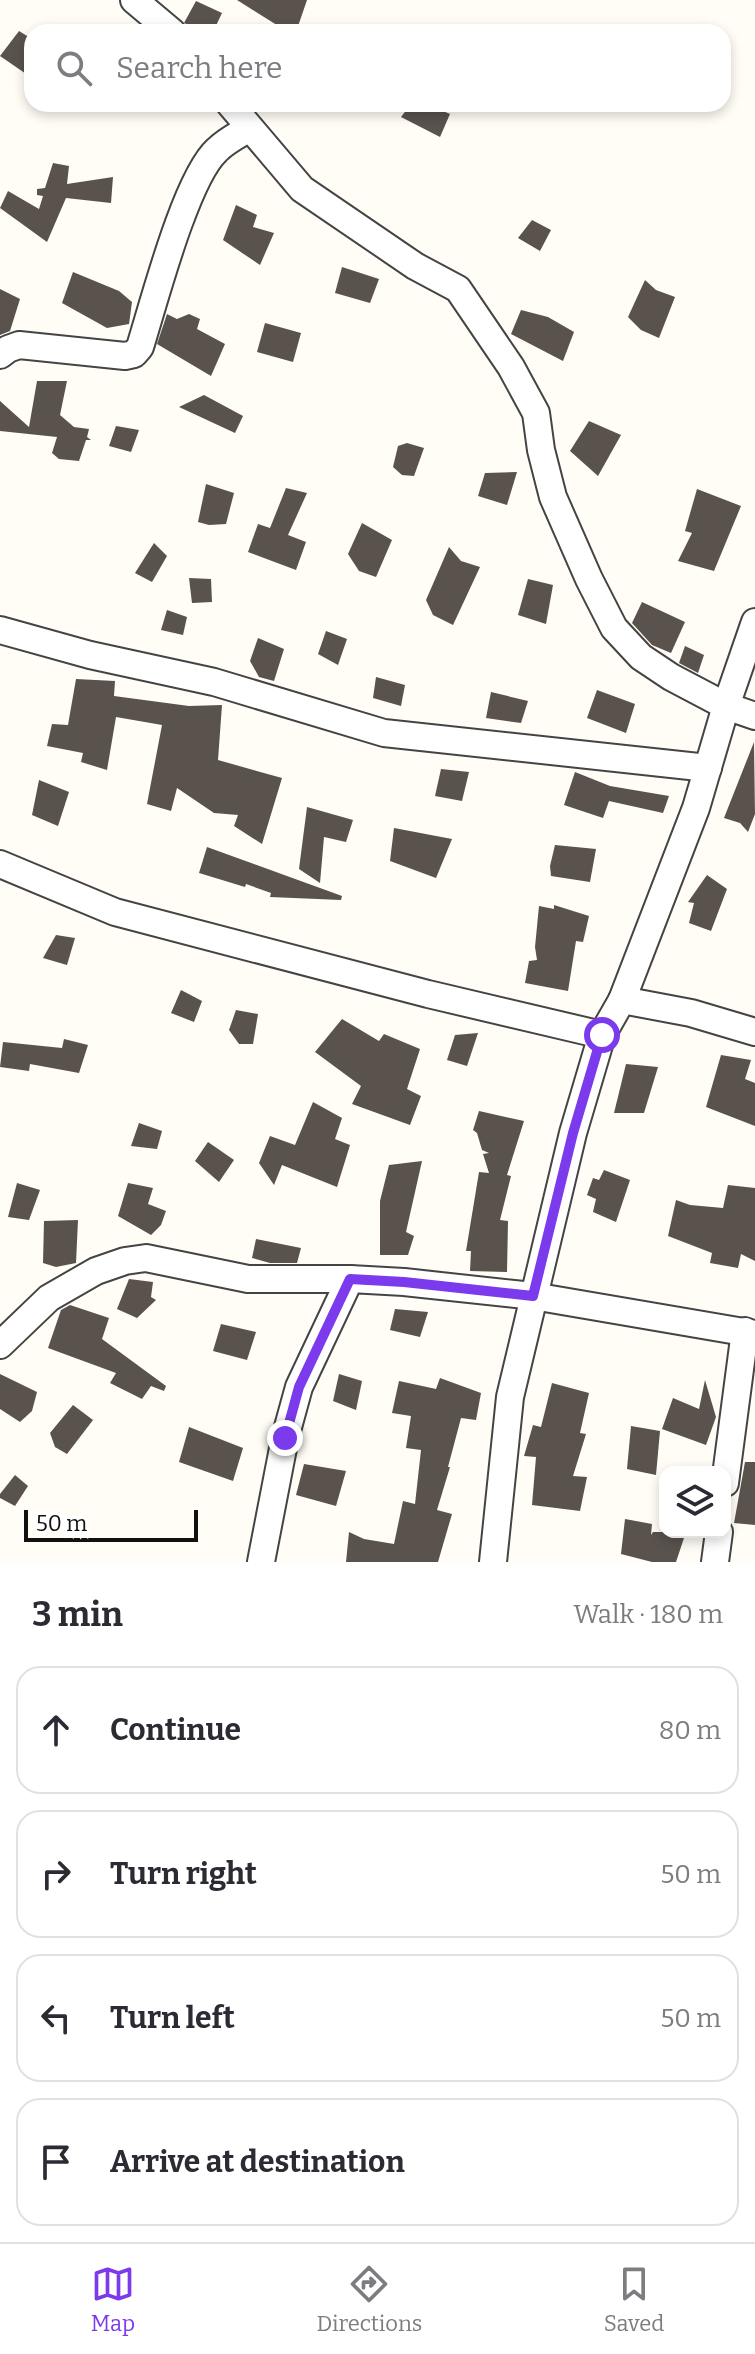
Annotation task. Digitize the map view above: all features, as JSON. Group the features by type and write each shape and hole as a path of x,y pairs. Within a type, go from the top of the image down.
{"street":[{"path":"134,0 162,24"},
{"path":"236,112 302,189 415,266 458,289 511,367 536,413 541,450 553,497 614,628 641,657 671,677 726,706 755,716"},
{"path":"0,355 19,345 125,356 134,354 140,347 199,175 216,150 248,129"},
{"path":"493,1562 510,1397 573,1133 602,1035 622,1000 696,808 755,622"},
{"path":"0,630 90,655 214,682 384,733 708,768"},
{"path":"0,864 115,912 428,994 602,1035"},
{"path":"622,1000 691,1013 755,1032"},
{"path":"0,1345 49,1298 96,1271 146,1258 248,1279 404,1282 533,1296 750,1332 728,1466"},
{"path":"261,1562 285,1438 299,1387 350,1279"},
{"path":"715,1562 718,1538"}],"building":[{"path":"237,0 307,0 299,24 275,24"},
{"path":"196,1 222,13 217,24 184,23"},
{"path":"19,31 24,34 24,72 0,56"},
{"path":"405,112 450,114 440,137 401,117"},
{"path":"53,163 69,166 67,184 113,177 111,203 66,198 47,242 0,208 8,191 39,209 43,196 37,195 37,189 45,188"},
{"path":"236,205 257,215 253,227 274,233 260,265 223,240"},
{"path":"532,220 551,230 540,251 518,238"},
{"path":"342,267 379,279 370,303 335,293"},
{"path":"73,272 119,291 132,302 129,324 107,328 62,303"},
{"path":"645,280 656,290 675,297 659,338 641,330 628,317"},
{"path":"0,289 20,299 10,331 0,335"},
{"path":"521,310 548,317 574,332 563,361 511,334"},
{"path":"167,314 177,319 189,314 200,319 197,329 225,344 211,376 157,344"},
{"path":"265,323 301,333 293,362 257,352"},
{"path":"37,381 67,381 60,415 74,427 89,429 87,437 91,440 86,440 79,461 59,459 52,453 57,437 0,431 0,401 29,427"},
{"path":"204,395 243,416 235,433 179,407"},
{"path":"589,421 621,435 598,476 570,451"},
{"path":"116,426 139,430 131,452 109,446"},
{"path":"407,443 424,448 414,476 402,475 393,467 398,446"},
{"path":"517,472 507,505 478,496 485,473"},
{"path":"206,484 234,493 226,524 198,522"},
{"path":"286,488 307,493 288,535 306,542 296,570 248,552 258,524 270,528"},
{"path":"697,489 741,506 714,571 678,561 692,533 685,531"},
{"path":"362,523 392,540 376,577 359,571 348,554"},
{"path":"154,543 167,556 152,582 135,573"},
{"path":"449,547 461,561 480,567 453,625 433,615 426,600"},
{"path":"189,578 211,579 212,602 192,603"},
{"path":"528,579 553,585 546,624 518,615"},
{"path":"642,602 685,622 671,653 652,645 632,623"},
{"path":"167,610 187,617 183,635 161,630"},
{"path":"326,631 347,639 338,665 318,654"},
{"path":"258,638 284,649 274,681 259,677 250,661"},
{"path":"685,646 704,655 698,673 679,663"},
{"path":"376,677 405,685 401,706 373,698"},
{"path":"76,679 115,681 114,696 189,706 222,705 218,760 282,778 262,844 234,826 238,815 214,813 177,788 171,811 147,804 162,725 116,717 107,770 81,762 83,753 47,746 52,724 68,725"},
{"path":"597,690 635,704 626,733 587,718"},
{"path":"491,692 528,701 521,723 486,718"},
{"path":"754,742 755,814 748,832 740,823 724,818"},
{"path":"441,769 469,772 462,801 435,796"},
{"path":"575,772 610,786 669,796 663,813 609,801 603,818 564,805"},
{"path":"39,780 69,792 58,826 32,815"},
{"path":"307,807 353,820 346,842 324,837 320,883 299,869"},
{"path":"394,828 452,839 436,878 390,861"},
{"path":"555,845 596,849 590,882 551,876"},
{"path":"207,847 342,896 341,900 270,897 271,893 246,884 245,887 199,873"},
{"path":"707,875 727,889 711,931 689,923 694,903 688,902"},
{"path":"554,905 589,916 583,942 576,941 568,991 525,983 529,961 537,960 535,947 539,906 554,909"},
{"path":"56,935 75,938 67,965 43,958"},
{"path":"181,990 202,1001 194,1022 171,1013"},
{"path":"236,1010 258,1014 253,1044 239,1044 229,1030"},
{"path":"342,1019 379,1041 384,1034 420,1049 407,1089 421,1096 410,1125 352,1104 361,1086 315,1052"},
{"path":"478,1033 467,1066 447,1060 455,1035"},
{"path":"64,1039 88,1045 79,1073 30,1064 29,1071 0,1067 3,1042 62,1048"},
{"path":"721,1055 751,1060 745,1079 755,1083 755,1126 706,1107"},
{"path":"626,1064 658,1067 644,1113 614,1113"},
{"path":"313,1102 342,1118 335,1139 350,1145 337,1187 282,1165 274,1185 259,1163 270,1136 295,1145"},
{"path":"479,1111 524,1121 507,1175 511,1176 500,1220 508,1221 507,1272 470,1271 471,1251 466,1251 479,1172 489,1173 483,1154 489,1153 482,1150 477,1133 473,1130"},
{"path":"139,1123 162,1131 157,1149 131,1146"},
{"path":"208,1142 234,1160 219,1182 195,1161"},
{"path":"422,1161 406,1232 414,1236 408,1255 380,1255 380,1201 389,1165"},
{"path":"604,1170 630,1180 616,1222 593,1212 596,1199 587,1195 593,1178 599,1180"},
{"path":"17,1183 40,1190 29,1220 8,1217"},
{"path":"128,1183 153,1188 148,1204 166,1211 161,1225 151,1235 118,1216"},
{"path":"728,1185 755,1188 755,1261 741,1254 738,1268 710,1263 712,1253 668,1236 676,1200 690,1205 723,1208"},
{"path":"78,1220 76,1263 56,1267 43,1263 44,1221"},
{"path":"256,1239 301,1248 297,1263 270,1263 252,1258"},
{"path":"129,1279 153,1282 151,1297 156,1300 137,1318 117,1309"},
{"path":"70,1305 109,1318 102,1339 166,1386 164,1391 151,1386 142,1399 110,1383 116,1373 48,1348 61,1310"},
{"path":"395,1309 428,1312 420,1337 390,1330"},
{"path":"221,1324 256,1332 247,1360 213,1351"},
{"path":"0,1374 37,1392 32,1411 20,1422 0,1409"},
{"path":"339,1374 362,1381 356,1410 333,1401"},
{"path":"440,1378 481,1393 476,1420 461,1418 437,1510 452,1514 438,1562 346,1562 349,1532 364,1539 394,1544 403,1501 415,1504 421,1450 406,1448 411,1416 392,1413 399,1381 436,1389"},
{"path":"705,1380 716,1417 706,1445 662,1429 673,1398 699,1409"},
{"path":"552,1383 589,1393 580,1433 586,1434 573,1476 587,1477 580,1511 532,1505 536,1457 524,1456 533,1425 541,1427"},
{"path":"73,1405 93,1420 67,1454 55,1447 50,1433"},
{"path":"631,1426 660,1431 656,1475 627,1469"},
{"path":"189,1427 243,1448 233,1481 179,1462"},
{"path":"745,1462 755,1462 755,1525 734,1523"},
{"path":"304,1464 346,1471 336,1506 296,1495"},
{"path":"15,1475 28,1486 15,1506 0,1498 0,1494"},
{"path":"625,1519 652,1524 651,1535 659,1532 659,1538 684,1538 676,1562 652,1562 621,1554"}],"route":[{"path":"285,1438 299,1387 350,1279 533,1296 573,1133 602,1035"}]}
